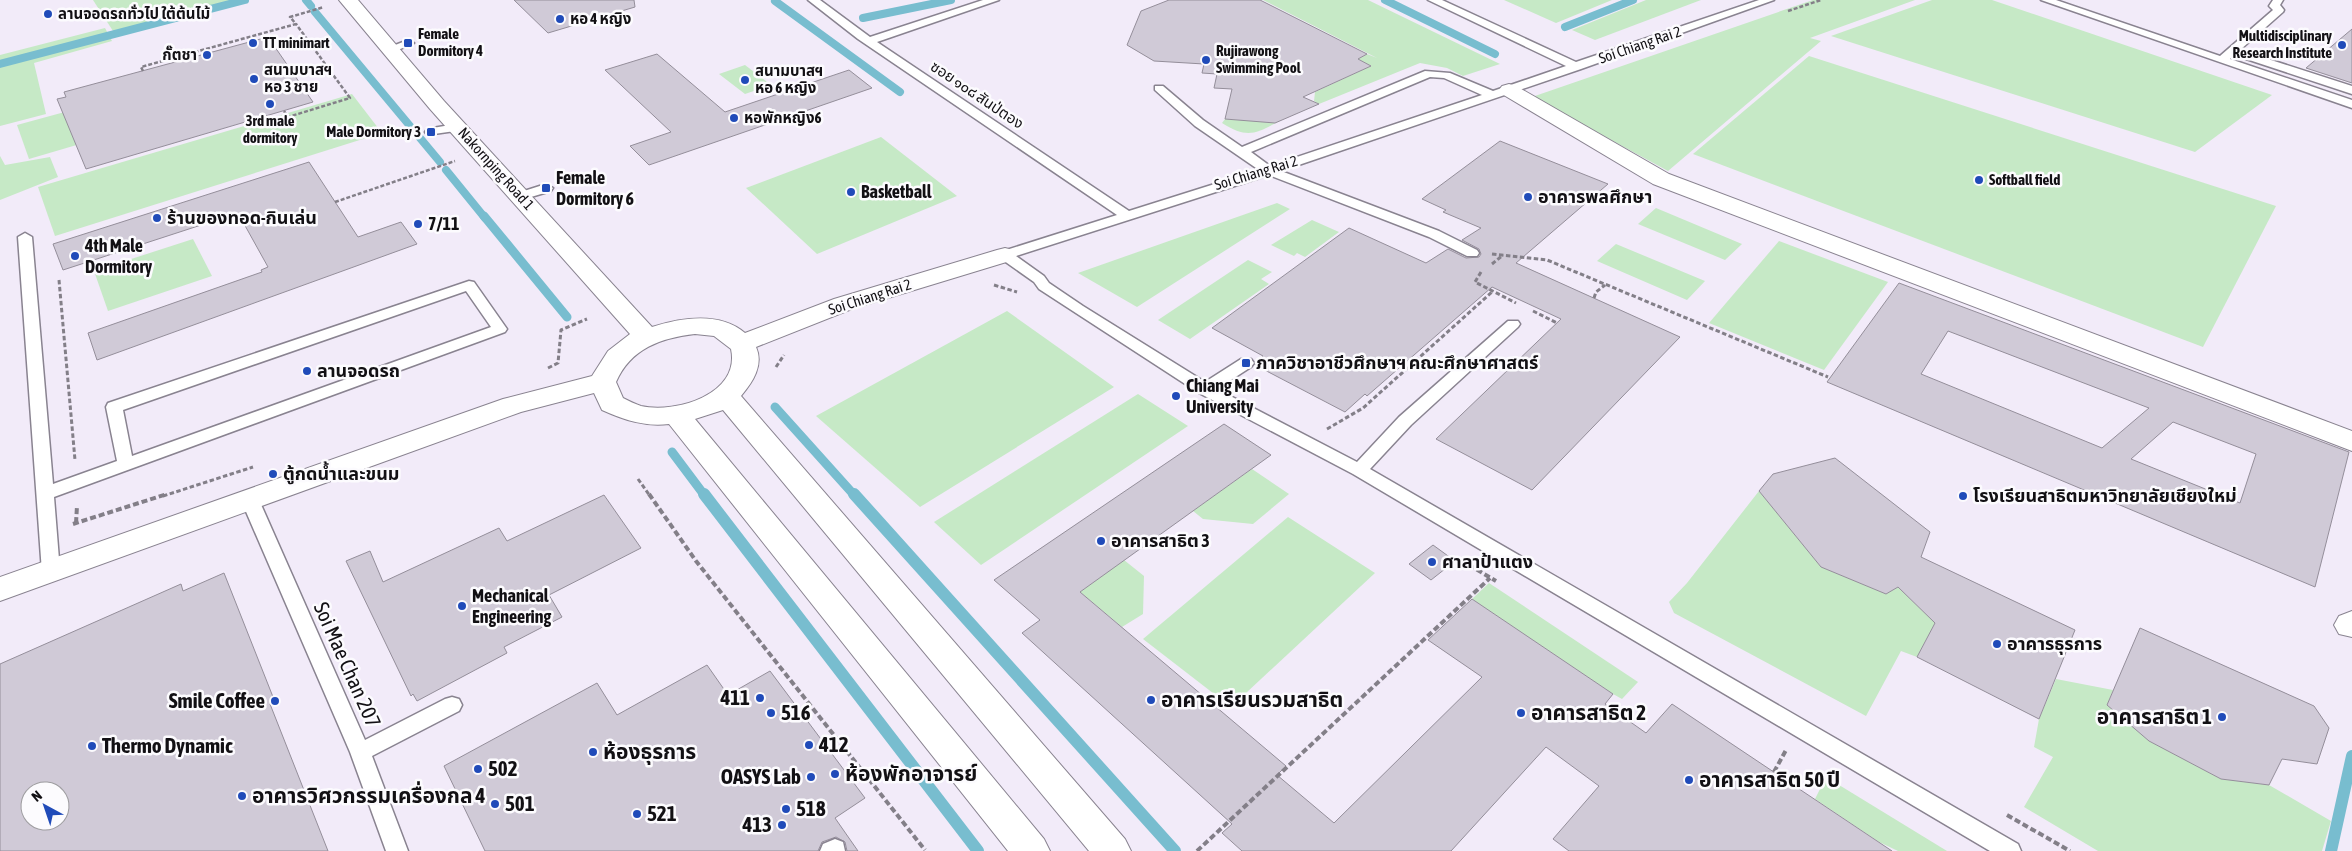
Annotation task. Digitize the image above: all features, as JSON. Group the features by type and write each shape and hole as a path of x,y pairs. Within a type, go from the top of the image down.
{"street":[{"name":"Nakornping Road 1","path":"395,48 458,127"},
{"path":"1501,93 1661,179 2352,441"},
{"name":"Nakornping Road 1","path":"522,196 646,336"},
{"name":"Soi Chiang Rai 2","path":"742,343 844,304 1005,254"},
{"path":"695,326 715,328 731,334 742,343 748,358 743,375 726,396 676,415 642,416 612,404 603,382 607,368 618,355 646,336 673,328 695,326"},
{"path":"0,589 513,404 603,382"},
{"path":"726,396 1112,851"},
{"path":"676,415 1031,851"}],"lane":[{"path":"348,0 395,48"},
{"name":"ซอย ๑๐๘ สันป่ตอง","path":"811,0 868,41 1125,214"},
{"path":"868,41 994,0"},
{"path":"1433,0 1577,67"},
{"name":"Soi Chiang Rai 2","path":"1005,254 1501,93 1769,0"},
{"path":"2046,0 2352,104"},
{"path":"2222,60 2279,10 2274,6 2278,0"},
{"path":"2232,51 2352,90"},
{"path":"1241,152 1429,73 1446,74 1501,93"},
{"path":"1159,88 1199,123 1268,170 1434,234 1472,253"},
{"path":"431,132 458,127 522,196 546,188"},
{"path":"25,237 51,572"},
{"path":"1005,254 1071,305 1205,389 1364,464 2009,851"},
{"path":"44,494 78,483 500,329 469,284 114,407 126,465"},
{"path":"1364,464 1405,421 1513,324"},
{"path":"1205,389 1246,363"},
{"name":"Soi Mae Chan 207","path":"250,500 360,752 397,851"},
{"path":"360,752 452,704"}],"path":[{"path":"1784,12 1821,0"},
{"path":"284,111 288,117 350,98 290,16 324,7"},
{"path":"143,71 141,67 296,24"},
{"path":"335,202 455,161"},
{"path":"1472,253 1512,254 1547,260 1828,377"},
{"path":"1475,282 1478,276"},
{"path":"59,280 78,483 76,523"},
{"path":"990,285 999,285 1022,294"},
{"path":"1594,298 1596,292 1605,285"},
{"path":"1364,464 1321,431 1342,422 1363,408 1492,292"},
{"path":"543,371 558,363 561,330 587,319"},
{"path":"48,532 256,466"},
{"path":"638,479 696,561 925,850"},
{"path":"1465,562 1505,586"},
{"path":"1197,851 1283,773 1417,643 1490,578"},
{"path":"1774,772 1788,747"},
{"path":"2001,812 2070,851"}],"green space":[{"path":"93,0 237,0 113,31"},
{"path":"1263,0 1368,0 1500,64 1463,76 1447,68 1420,63 1319,104 1314,101 1315,92 1371,66 1358,59 1367,54 1377,58"},
{"path":"1504,0 1612,0 1556,23"},
{"path":"1646,0 1701,0 1595,40 1572,30"},
{"path":"1813,0 1915,0 1810,38 1821,41 1668,171 1532,97"},
{"path":"1932,0 1992,0 2272,95 2195,152 1831,36"},
{"path":"105,28 112,41 34,63 46,114 0,126 0,55"},
{"name":"Softball field","path":"1809,56 2276,206 2203,347 1693,154"},
{"name":"สนามบาสฯ หอ 6 หญิง","path":"745,65 771,85 745,94 719,74"},
{"path":"352,94 382,133 55,236 38,187"},
{"path":"116,98 131,129 29,159 17,125"},
{"path":"1225,119 1259,121 1283,119 1259,131 1246,133 1239,132 1222,123"},
{"name":"Basketball","path":"881,137 957,196 817,254 746,188"},
{"path":"0,156 5,165 50,157 58,177 0,200"},
{"path":"1277,203 1290,209 1137,307 1078,273"},
{"path":"1656,208 1742,244 1725,260 1638,224"},
{"path":"1312,220 1339,232 1305,257 1297,253 1294,256 1271,245"},
{"path":"193,239 212,276 108,311 94,271"},
{"path":"1779,241 1888,282 1824,370 1709,323"},
{"path":"1616,244 1705,281 1687,300 1597,261"},
{"path":"1248,260 1272,272 1261,279 1269,284 1190,339 1158,320"},
{"path":"1007,311 1114,387 920,507 816,416"},
{"path":"1138,394 1188,426 981,565 934,522"},
{"path":"1252,469 1289,494 1253,524 1203,519 1193,511"},
{"path":"1759,491 1821,567 1886,594 1898,587 1935,623 1917,657 1901,651 1866,716 1674,613 1669,602 1687,583"},
{"path":"1288,517 1375,573 1231,707 1143,639"},
{"path":"1124,560 1144,576 1143,614 1122,627 1080,592"},
{"path":"1489,583 1638,682 1622,699 1613,694 1472,599"},
{"path":"2056,679 2113,690 2107,705 2149,741 2221,779 2269,785 2331,821 2322,851 2098,851 2024,807 2053,757 2034,747 2039,719"},
{"path":"1826,777 1947,851 1898,851 1879,842 1815,799"}],"building":[{"name":"หอ 4 หญิง","path":"514,0 634,0 635,7 548,33"},
{"name":"Rujirawong Swimming Pool","path":"1169,0 1260,0 1367,54 1358,59 1371,66 1303,97 1319,104 1275,123 1225,119 1232,89 1214,88 1217,74 1202,73 1204,64 1154,61 1127,45 1141,11"},
{"name":"Multidisciplinary Research Institute","path":"2352,29 2352,83 2306,68"},
{"path":"268,37 313,102 86,169 57,99 66,97 64,92"},
{"path":"657,54 725,112 849,70 872,88 649,165 630,146 671,132 605,70"},
{"path":"1500,141 1608,184 1516,263 1680,337 1532,490 1436,439 1561,319 1492,287 1367,396 1365,394 1345,412 1255,365 1263,356 1212,328 1349,228 1426,263 1448,249 1466,258 1479,257 1481,254 1479,249 1462,240 1481,228 1443,212 1446,210 1422,199"},
{"name":"4th Male Dormitory","path":"309,162 358,237 401,222 417,244 97,360 88,333 262,272 261,270 268,267 238,213 63,270 53,244"},
{"path":"1899,283 2349,452 2315,587 1827,382","holes":["1948,331 2149,408 2102,448 1921,374","2173,422 2256,454 2240,503 2131,459"]},
{"path":"1224,424 1271,455 1080,592 1286,766 1277,775 1334,823 1482,677 1428,640 1472,599 1613,694 1605,704 1646,733 1672,704 1892,851 1569,851 1553,839 1599,786 1546,747 1451,851 1242,851 1222,833 1232,824 1022,633 1040,620 994,580"},
{"path":"1835,458 1930,532 1921,557 2075,630 2039,719 1917,657 1935,623 1898,587 1886,594 1821,567 1759,491 1773,474"},
{"name":"Mechanical Engineering","path":"604,495 641,548 549,595 562,617 504,647 507,653 417,701 413,694 411,696 346,561 370,551 383,582 499,528 507,541"},
{"name":"ศาลาป้าแตง","path":"1433,545 1455,561 1431,580 1409,564"},
{"name":"Thermo Dynamic","path":"224,573 275,702 270,704 328,851 0,851 0,664 181,584 183,591"},
{"name":"อาคารสาธิต 1","path":"2140,628 2314,706 2329,728 2317,764 2282,759 2269,785 2221,779 2149,741 2107,705"},
{"path":"707,665 728,695 770,671 865,798 835,818 858,851 847,851 845,842 836,837 822,842 818,851 485,851 444,766 597,683 617,715"}],"waterway":[{"path":"0,64 245,0"},
{"path":"306,0 311,6"},
{"path":"863,18 951,0"},
{"path":"1385,0 1495,54"},
{"path":"1565,27 1633,0"},
{"path":"775,1 900,92"},
{"path":"315,12 440,162"},
{"path":"446,170 485,218"},
{"path":"484,216 567,317"},
{"path":"775,407 855,496"},
{"path":"672,452 705,496"},
{"path":"704,494 978,851"},
{"path":"854,494 1175,851"},
{"path":"2331,851 2352,756"}],"place":[{"name":"ลานจอดรถทั่วไป ใต้ต้นไม้","path":"48,14"},
{"name":"หอ 4 หญิง","path":"560,19"},
{"name":"TT minimart","path":"253,43"},
{"name":"Female Dormitory 4","path":"408,43"},
{"name":"Multidisciplinary Research Institute","path":"2342,45"},
{"name":"กั๊ตชา","path":"207,55"},
{"name":"Rujirawong Swimming Pool","path":"1206,60"},
{"name":"สนามบาสฯ หอ 3 ชาย","path":"254,79"},
{"name":"สนามบาสฯ หอ 6 หญิง","path":"745,80"},
{"name":"3rd male dormitory","path":"270,104"},
{"name":"หอพักหญิง6","path":"734,118"},
{"name":"Male Dormitory 3","path":"431,132"},
{"name":"Softball field","path":"1979,180"},
{"name":"Female Dormitory 6","path":"546,188"},
{"name":"Basketball","path":"851,192"},
{"name":"อาคารพลศึกษา","path":"1528,197"},
{"name":"ร้านของทอด-กินเล่น","path":"157,218"},
{"name":"7/11","path":"418,224"},
{"name":"4th Male Dormitory","path":"75,256"},
{"name":"ภาควิชาอาชีวศึกษาฯ คณะศึกษาศาสตร์","path":"1246,363"},
{"name":"ลานจอดรถ","path":"307,371"},
{"name":"Chiang Mai University","path":"1176,396"},
{"name":"ตู้กดน้ำและขนม","path":"273,474"},
{"name":"โรงเรียนสาธิตมหาวิทยาลัยเชียงใหม่","path":"1963,496"},
{"name":"อาคารสาธิต 3","path":"1101,541"},
{"name":"ศาลาป้าแตง","path":"1432,562"},
{"name":"Mechanical Engineering","path":"462,606"},
{"name":"อาคารธุรการ","path":"1997,644"},
{"name":"411","path":"760,698"},
{"name":"อาคารเรียนรวมสาธิต","path":"1151,700"},
{"name":"Smile Coffee","path":"275,701"},
{"name":"516","path":"771,713"},
{"name":"อาคารสาธิต 2","path":"1521,713"},
{"name":"อาคารสาธิต 1","path":"2222,717"},
{"name":"412","path":"809,745"},
{"name":"Thermo Dynamic","path":"92,746"},
{"name":"ห้องธุรการ","path":"593,752"},
{"name":"502","path":"478,769"},
{"name":"ห้องพักอาจารย์","path":"835,774"},
{"name":"OASYS Lab","path":"811,777"},
{"name":"อาคารสาธิต 50 ปี","path":"1689,780"},
{"name":"อาคารวิศวกรรมเครื่องกล 4","path":"242,796"},
{"name":"501","path":"495,804"},
{"name":"518","path":"786,809"},
{"name":"521","path":"637,814"},
{"name":"413","path":"782,825"}]}
